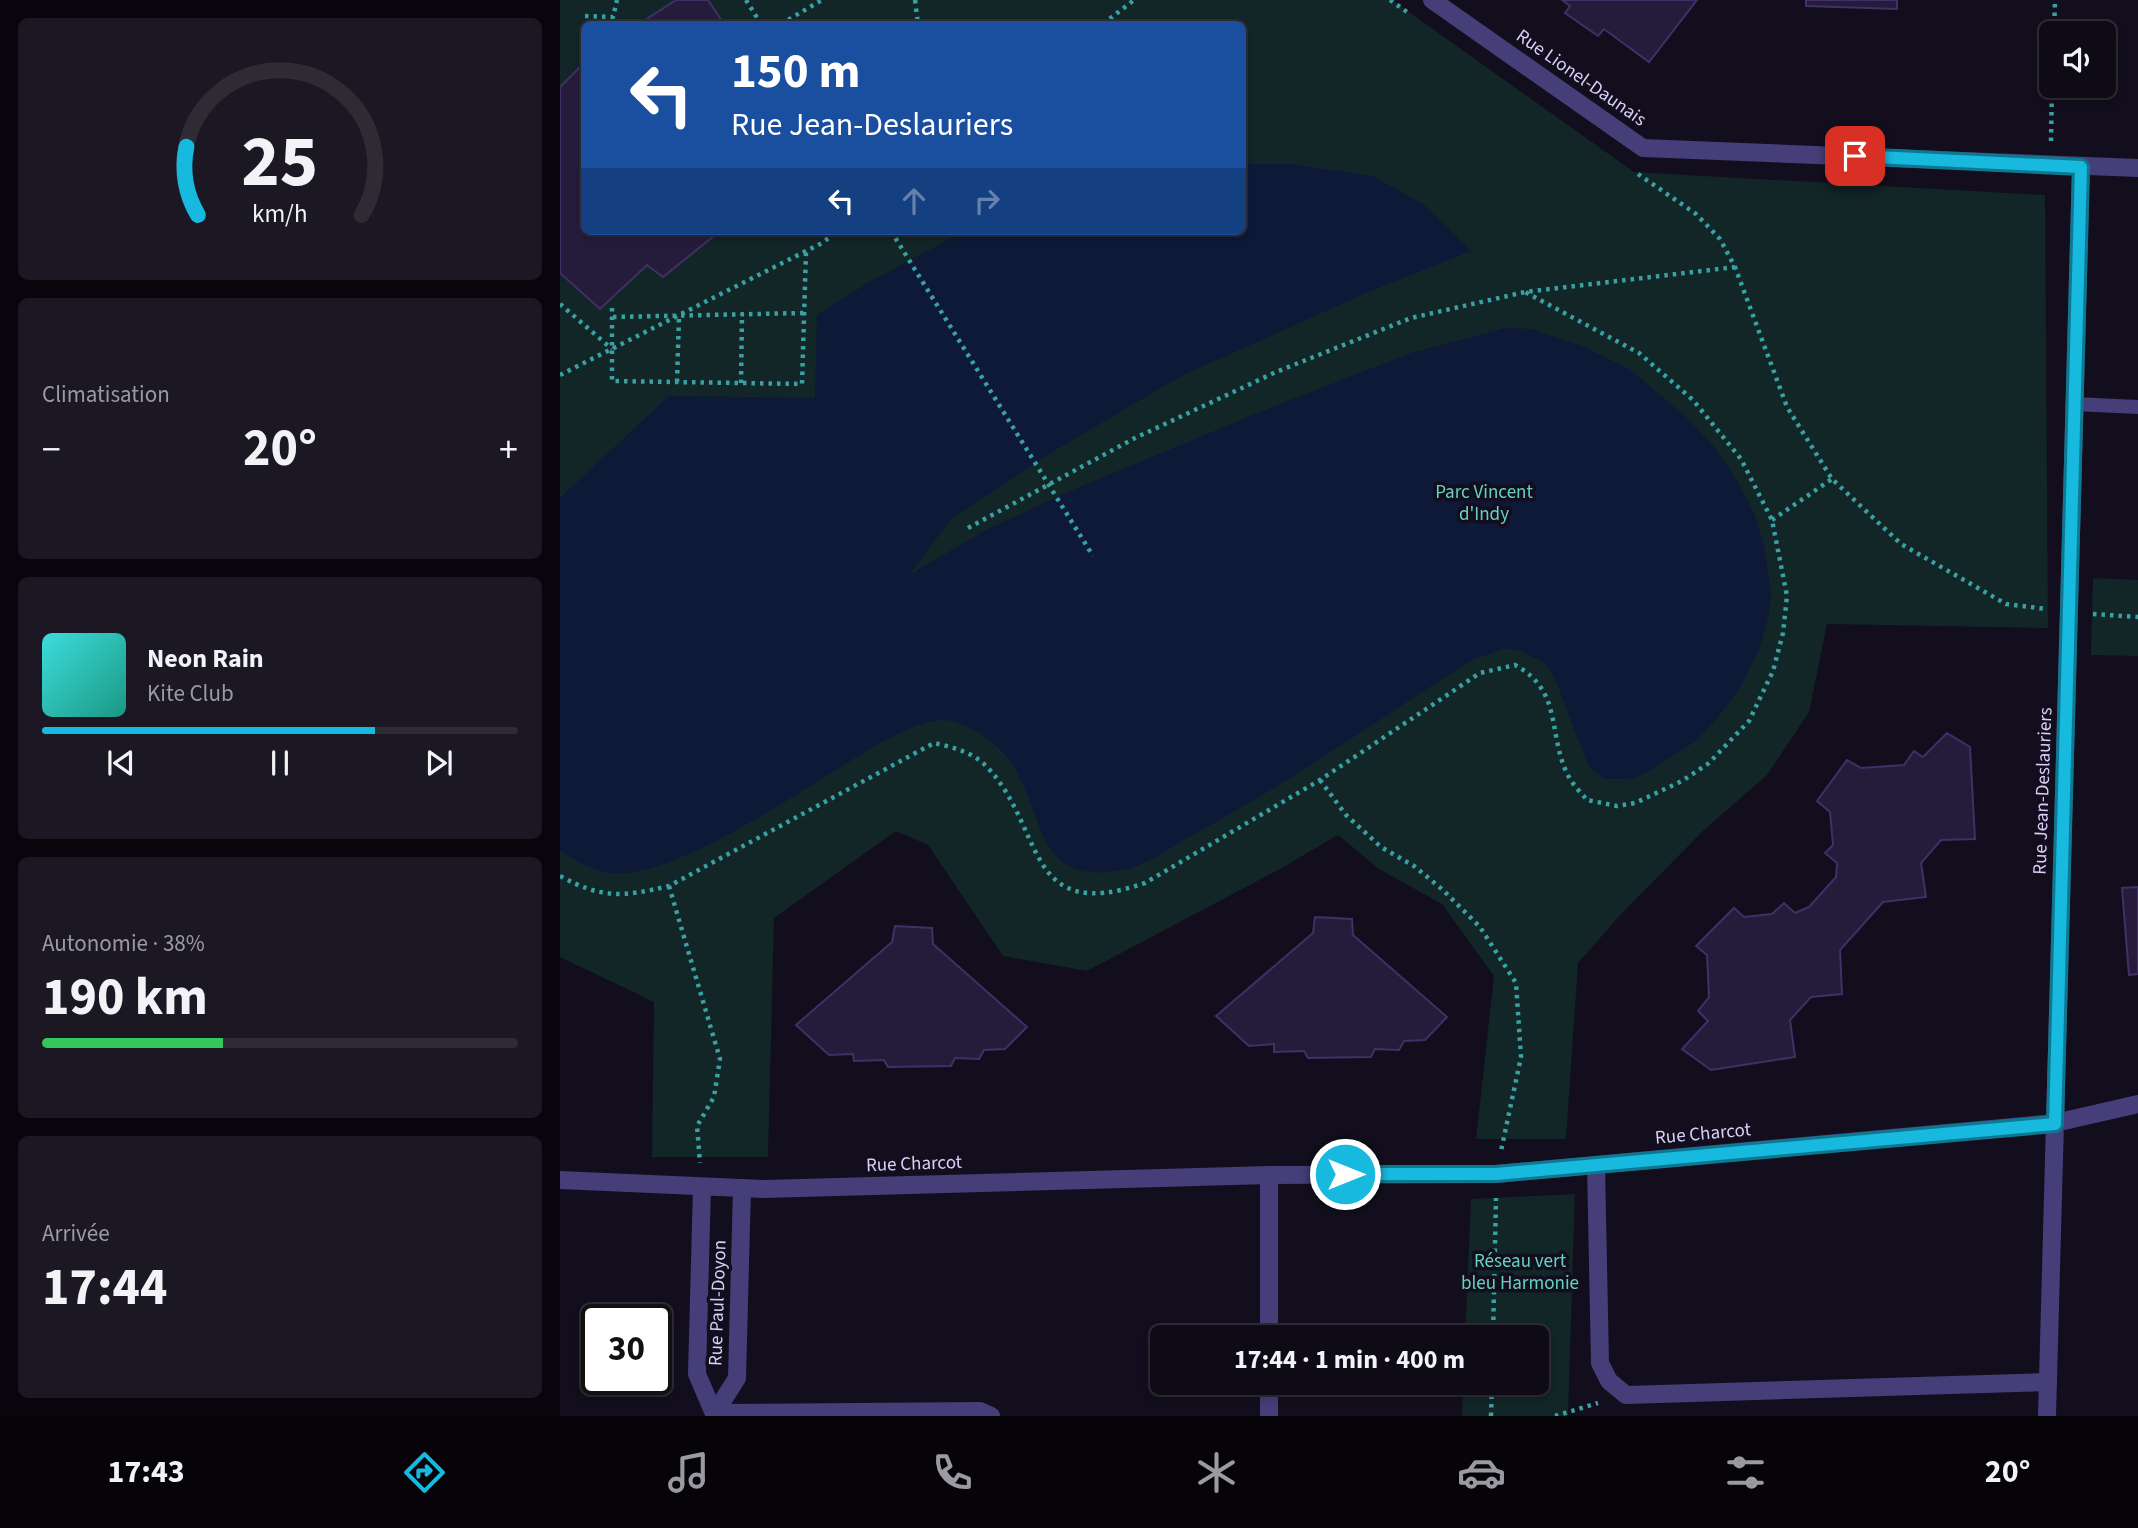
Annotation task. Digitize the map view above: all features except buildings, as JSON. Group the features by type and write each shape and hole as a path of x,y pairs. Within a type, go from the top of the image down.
{"street":[{"name":"Rue Lionel-Daunais","path":"1445,3 1643,148 2138,168"},
{"name":"Rue Jean-Deslauriers","path":"2047,1416 2081,167"},
{"name":"Rue Charcot","path":"560,1180 742,1188 1269,1175 1496,1174 2055,1124 2138,1104"},
{"path":"1595,1165 1600,1363 1609,1381 1626,1395 2048,1382"},
{"path":"1269,1175 1269,1325"},
{"name":"Rue Paul-Doyon","path":"702,1187 697,1374 715,1415"},
{"name":"Rue Paul-Doyon","path":"715,1415 737,1378 742,1188"},
{"path":"1269,1395 1269,1416"},
{"path":"715,1415 979,1411 991,1416"}],"lane":[{"path":"2074,404 2138,407"}],"path":[{"path":"585,16 613,17 617,0"},
{"path":"746,0 759,21"},
{"path":"808,7 809,0"},
{"path":"786,21 822,0"},
{"path":"915,0 918,21"},
{"path":"1107,21 1134,0"},
{"path":"1390,0 1411,14"},
{"path":"2054,21 2055,0"},
{"path":"2051,165 2053,98"},
{"path":"1628,167 1696,214 1720,239 1735,267 1787,407 1832,479 1901,544 2006,604 2138,617"},
{"path":"560,375 806,252 833,235"},
{"path":"893,235 1093,556"},
{"path":"612,308 612,381 802,384 806,252"},
{"path":"968,528 1135,438 1276,372 1411,318 1525,292 1735,267"},
{"path":"560,876 582,888 611,895 640,893 669,886 934,743 958,748 986,765 1006,791 1033,848 1062,887 1091,895 1120,891 1145,883 1320,780 1480,673 1515,665 1532,674 1545,692 1570,778 1587,800 1617,806 1635,803 1682,781 1709,763 1749,721 1773,671 1783,633 1787,596 1772,520 1741,459 1693,400 1639,353 1525,292"},
{"path":"560,304 612,349"},
{"path":"612,317 804,313"},
{"path":"741,383 742,314"},
{"path":"677,382 678,316"},
{"path":"1772,520 1832,479"},
{"path":"1320,780 1346,815 1381,847 1414,866 1443,890 1480,928 1516,983 1521,1057 1496,1174 1493,1325"},
{"path":"669,886 720,1059 714,1097 697,1126 702,1187"},
{"path":"1491,1416 1492,1395"},
{"path":"1555,1416 1626,1395"}],"green space":[{"name":"Parc Vincent d'Indy","path":"560,0 1392,0 1634,172 2045,195 2048,628 1827,624 1809,712 1767,775 1704,830 1623,912 1578,963 1566,1139 1476,1139 1494,976 1442,904 1379,869 1338,835 1280,869 1087,971 1003,956 928,845 896,831 774,918 768,1157 652,1157 654,1002 560,957"},
{"path":"2093,578 2138,580 2138,656 2091,655"},
{"name":"Réseau vert bleu Harmonie","path":"1575,1194 1568,1416 1462,1416 1463,1395 1549,1395 1549,1325 1466,1325 1471,1199"}],"water":[{"path":"1246,164 1290,164 1372,176 1423,204 1471,251 1366,293 1179,377 1054,451 951,519 909,575 986,530 1075,489 1260,412 1411,353 1506,328 1531,329 1582,346 1631,370 1687,418 1715,448 1738,482 1754,513 1764,546 1771,595 1759,650 1741,686 1696,741 1631,779 1604,779 1589,767 1554,676 1543,662 1521,651 1506,648 1474,659 1266,793 1135,867 1096,872 1073,868 1058,857 1046,842 1021,780 1006,756 976,731 959,723 940,720 896,735 770,811 699,849 635,872 609,873 589,867 560,850 560,498 669,396 815,398 817,315 871,281 957,235 1246,235"}],"route":[{"path":"1345,1174 1496,1174 2055,1124 2081,167 1855,156"}]}
